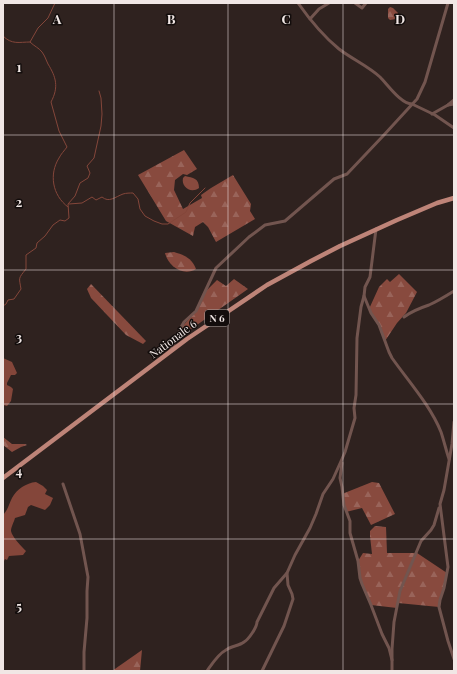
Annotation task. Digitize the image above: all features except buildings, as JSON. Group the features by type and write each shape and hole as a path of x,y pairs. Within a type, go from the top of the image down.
{"main road":[{"name":"Nationale 6","path":"3,478 208,324 268,285 322,255 376,229 415,212 454,198"}],"street":[{"path":"298,3 325,37 379,76 400,98 408,104 412,104 432,114 454,128"},
{"path":"310,19 319,9 329,3"},
{"path":"355,3 362,8 366,3"},
{"path":"167,355 184,322 196,311 216,268 248,237 264,225 285,221 334,179 347,174 417,99 425,82 448,3"},
{"path":"448,106 454,100"},
{"path":"432,114 454,104"},
{"path":"207,671 225,650 245,642 257,626 257,622 274,588 287,573 316,514 323,494 342,459 355,418 354,408 356,396 357,338 365,287 370,276 376,229"},
{"path":"404,317 454,291"},
{"path":"364,296 371,313 379,325 392,358 432,414 441,432 449,459"},
{"path":"392,671 394,622 400,591 421,541 431,530 438,513 444,490 454,422"},
{"path":"342,459 340,478 344,505 350,521 350,534 358,561 360,578 389,648 392,660"},
{"path":"63,484 80,534 88,577 84,671"},
{"path":"440,504 448,567 439,607 454,659"},
{"path":"262,671 284,626 291,605 292,594 288,585 287,573"}],"green space":[{"path":"390,7 398,13 396,19 390,20 388,18 388,9"},
{"path":"184,150 197,169 187,175 183,174 175,180 174,190 183,209 202,198 201,195 211,188 233,175 251,204 250,211 255,219 216,242 208,227 203,222 195,227 193,236 166,221 138,175"},
{"path":"185,176 197,180 199,188 196,190 187,189 183,181"},
{"path":"174,252 187,258 192,262 196,269 186,272 173,266 169,262 165,253"},
{"path":"399,274 417,292 406,313 385,341 379,325 369,309 379,287 387,279 390,282"},
{"path":"234,279 248,289 177,339 180,329 196,311 204,293 217,280 226,286"},
{"path":"91,284 146,341 143,344 126,335 91,298 87,289"},
{"path":"3,437 12,444 27,445 12,452 3,445"},
{"path":"372,482 379,483 395,514 371,525 362,508 346,512 342,494"},
{"path":"375,526 386,527 387,553 417,553 447,573 439,607 398,603 397,608 371,605 362,584 358,561 363,553 372,554 370,531"},
{"path":"142,650 140,671 112,671"}],"shaded area":[{"path":"3,358 12,362 17,373 15,375 11,375 7,383 7,385 13,389 11,401 7,406 3,405"},
{"path":"36,482 47,490 45,494 53,498 50,505 45,510 31,505 28,507 25,515 15,518 11,531 17,542 26,551 23,555 9,556 3,563 3,515 12,498 19,489 25,485"}],"waterway":[{"path":"55,3 48,18 38,28 30,42 43,54 56,82 55,92 51,102 59,131 67,147 56,164 53,177 55,190 58,197 68,207"},
{"path":"3,36 9,41 13,42 30,42"},
{"path":"3,306 8,300 14,299 21,289 20,278 26,269 26,255 36,248 37,243 45,236 53,225 60,220 65,221 69,218 68,204 75,196 80,183 88,178 90,173 87,166 94,158 101,126 102,114 99,91"},
{"path":"69,204 82,203 92,197 96,200 102,197 105,199 112,199 124,194 133,193 138,199 140,209 145,216 162,224 168,224 186,212 190,203 205,188"}]}
